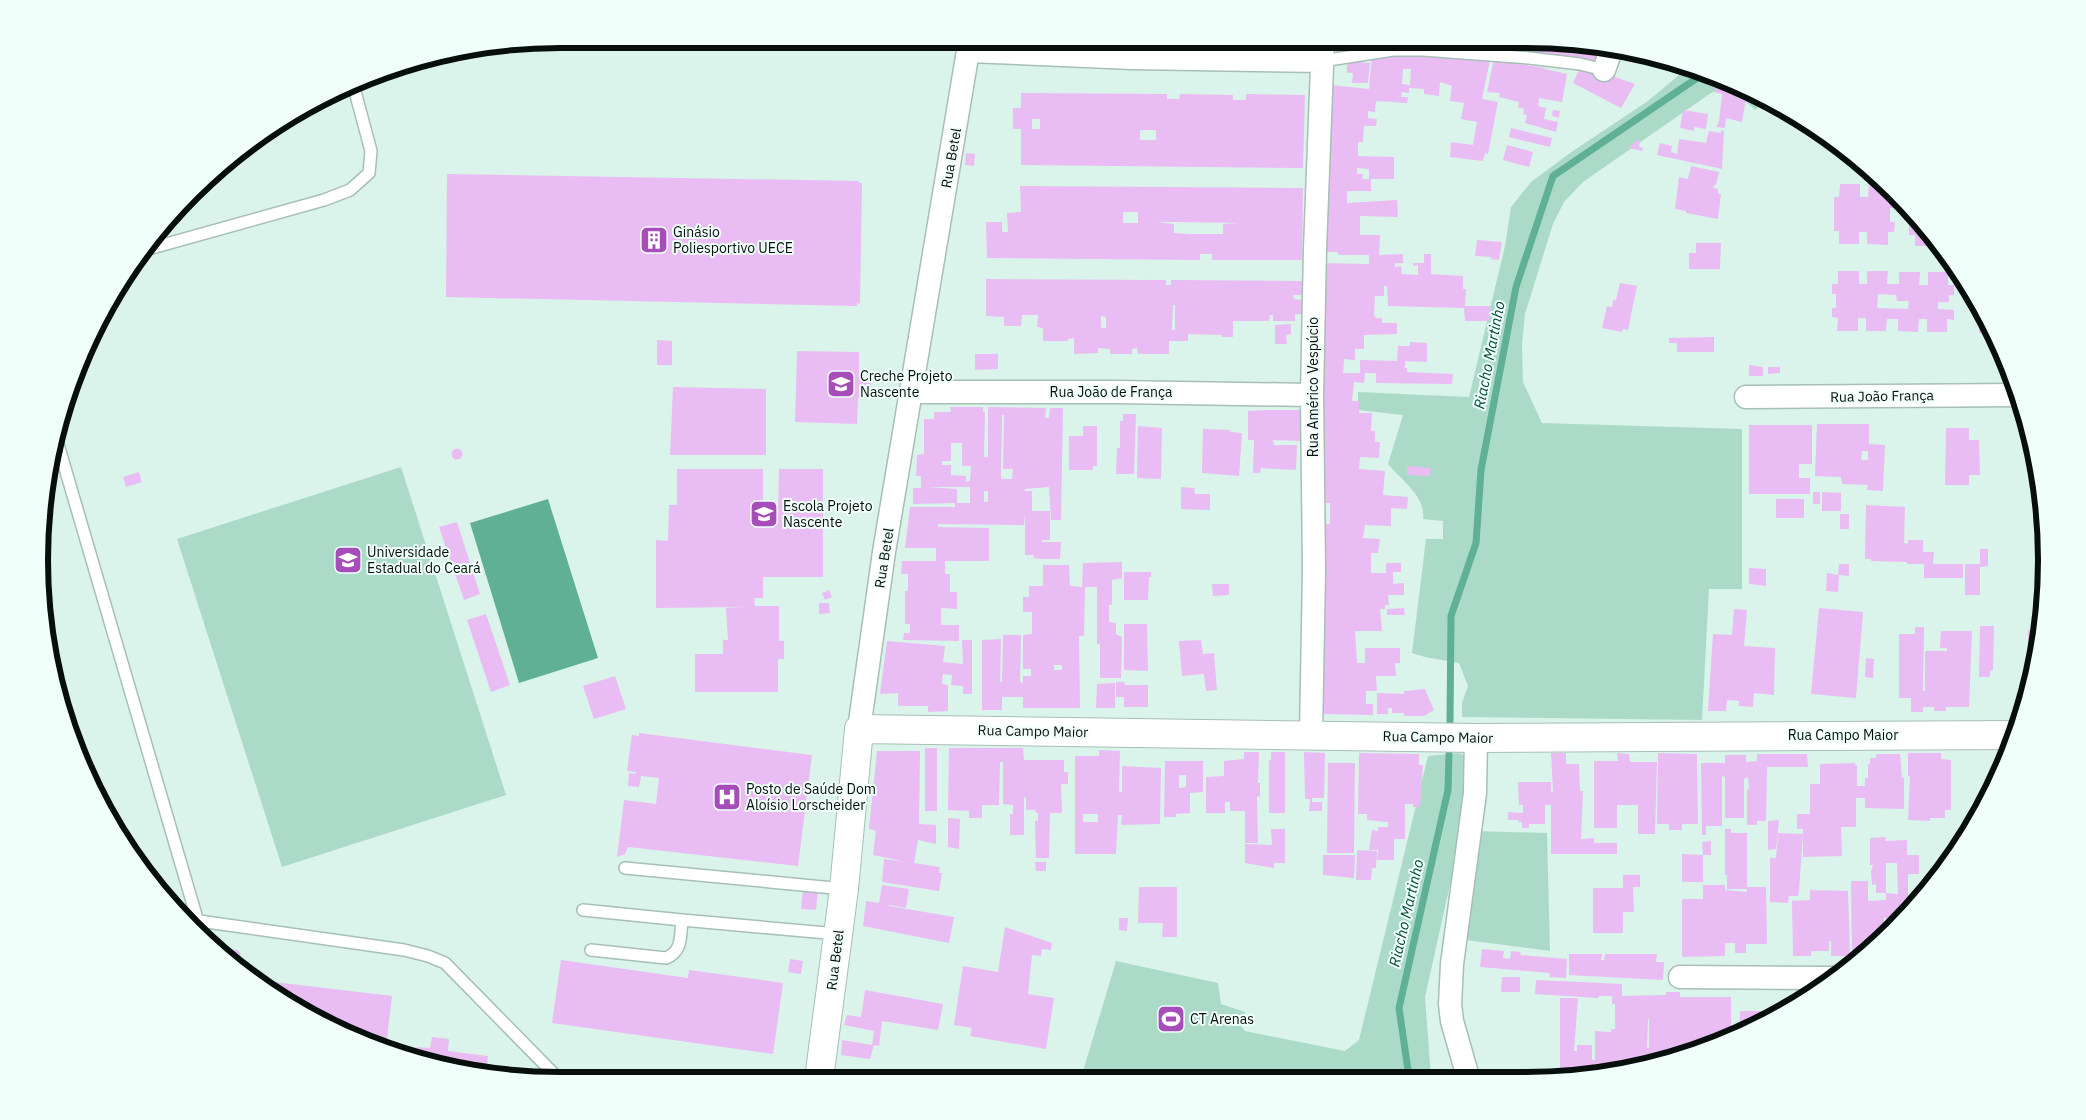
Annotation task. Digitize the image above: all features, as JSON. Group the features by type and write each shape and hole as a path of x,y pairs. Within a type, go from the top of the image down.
{"street":[{"name":"Rua Betel","path":"820,1072 844,889 860,729 884,552 969,48"},
{"path":"1007,48 1132,58 1323,50"},
{"name":"Rua Américo Vespúcio","path":"1311,734 1314,570 1312,395 1315,249 1323,50"},
{"path":"1604,70 1610,55"},
{"name":"Rua João de França","path":"911,392 1117,392 1312,395"},
{"name":"Rua João França","path":"1746,397 2011,395"},
{"name":"Rua Campo Maior","path":"860,729 1311,734 1476,738 2007,735"},
{"path":"1467,1072 1452,1021 1450,1004 1452,964 1475,793 1476,738"},
{"path":"1680,978 1822,978"}],"lane":[{"path":"1323,50 1423,50 1538,59 1580,64 1604,70"},
{"path":"153,248 324,200 356,186 369,173 371,151 355,91"},
{"path":"60,450 198,922 404,950 428,956 445,963 552,1072"},
{"path":"625,868 844,889"},
{"path":"583,910 838,934"},
{"path":"591,950 666,958 674,954 678,949 682,920"}],"shaded area":[{"path":"1679,71 1724,88 1711,93 1583,182 1564,202 1553,224 1525,314 1522,345 1523,382 1542,423 1742,429 1742,589 1709,589 1702,720 1462,717 1462,703 1468,686 1459,663 1412,653 1426,539 1443,539 1443,521 1423,519 1421,503 1417,496 1388,464 1403,415 1358,410 1358,392 1469,397 1505,246 1511,207 1531,182 1570,153 1648,101 1679,75"},
{"path":"1735,93 1761,104 1755,110"},
{"path":"401,467 506,795 282,867 177,539"},
{"path":"548,499 598,658 519,683 470,523"},
{"path":"1458,753 1462,754 1467,762 1462,831 1425,997 1431,1072 1083,1072 1116,961 1218,983 1221,1004 1245,1012 1241,1026 1245,1031 1345,1051 1359,1040 1428,756"},
{"path":"1476,831 1547,833 1550,951 1466,940"}],"building":[{"path":"1335,48 1371,48 1371,51 1336,52"},
{"path":"1505,48 1560,49 1601,53 1599,64 1538,56 1538,52"},
{"path":"1395,51 1490,60 1482,99 1498,102 1488,154 1485,153 1483,161 1450,157 1451,142 1473,145 1477,122 1461,119 1464,103 1450,101 1452,86 1440,82 1439,96 1424,94 1424,89 1409,88 1409,93 1402,92 1401,97 1408,97 1407,103 1376,101 1375,112 1368,111 1368,118 1377,119 1376,126 1364,126 1363,142 1358,142 1358,156 1394,157 1394,179 1371,179 1371,191 1347,191 1347,203 1397,200 1398,217 1360,216 1360,235 1380,235 1379,255 1403,254 1403,263 1395,263 1395,267 1401,266 1402,274 1418,275 1418,265 1413,266 1413,263 1424,263 1424,254 1431,254 1431,274 1463,276 1463,289 1466,289 1465,306 1490,306 1490,321 1465,321 1464,308 1388,306 1387,286 1384,286 1384,296 1375,296 1374,315 1376,318 1382,318 1382,323 1397,323 1397,334 1364,335 1364,349 1355,349 1355,360 1344,359 1343,373 1360,373 1360,360 1397,361 1398,346 1410,346 1410,342 1427,343 1427,362 1405,361 1407,372 1453,374 1452,384 1376,383 1376,373 1365,373 1364,383 1354,382 1352,401 1359,401 1359,413 1372,413 1371,431 1375,431 1375,442 1380,442 1379,458 1360,457 1359,469 1385,471 1383,495 1408,497 1407,509 1391,508 1391,526 1365,525 1363,538 1380,539 1378,553 1371,553 1371,573 1386,573 1386,563 1401,563 1401,572 1393,572 1393,584 1404,583 1404,595 1388,595 1389,605 1385,605 1385,609 1380,609 1382,631 1355,631 1357,663 1365,663 1365,648 1400,648 1400,663 1395,663 1396,676 1376,676 1377,691 1366,691 1366,704 1373,704 1373,715 1321,714 1323,524 1330,524 1330,503 1322,503 1324,359 1322,359 1322,263 1369,264 1369,255 1338,255 1338,252 1326,252 1331,85 1369,89 1372,55 1395,56","holes":["1403,69 1411,69 1410,85 1402,84","1357,168 1369,169 1369,179 1362,179 1363,174 1357,174"]},
{"path":"1494,59 1567,74 1562,102 1539,98 1538,106 1546,108 1544,119 1558,122 1556,132 1525,123 1527,115 1523,114 1524,109 1518,107 1519,102 1499,97 1500,93 1487,92"},
{"path":"1347,61 1370,63 1368,83 1352,83 1353,73 1347,73"},
{"path":"1581,65 1635,84 1621,108 1573,83"},
{"path":"1717,85 1738,94 1737,98 1746,99 1742,122 1726,118 1725,128 1716,127 1719,121 1722,94 1714,92"},
{"path":"1021,93 1167,94 1167,99 1179,99 1180,94 1233,95 1233,100 1246,100 1246,94 1305,95 1303,168 1021,165 1021,129 1013,129 1013,108 1021,108","holes":["1032,119 1040,119 1040,129 1032,129","1140,130 1156,130 1156,140 1140,140"]},
{"path":"1553,110 1560,111 1559,118 1552,116"},
{"path":"1683,110 1708,114 1706,129 1694,127 1694,131 1680,128"},
{"path":"1511,128 1552,138 1550,147 1509,137"},
{"path":"1721,130 1724,131 1722,169 1657,155 1660,143 1672,146 1671,152 1677,154 1679,139 1706,143 1709,131 1721,133"},
{"path":"1636,140 1640,141 1639,147 1643,148 1642,151 1629,148"},
{"path":"1507,145 1533,152 1529,167 1503,160"},
{"path":"966,153 975,154 974,166 965,165"},
{"path":"1691,166 1719,172 1716,185 1713,188 1718,189 1718,194 1721,194 1718,219 1675,209 1679,177 1688,179"},
{"name":"Ginásio Poliesportivo UECE","path":"447,174 859,181 859,183 862,183 860,304 857,303 857,306 446,297"},
{"path":"1840,184 1860,184 1860,197 1868,197 1869,184 1874,184 1888,198 1894,205 1894,208 1890,208 1890,222 1895,222 1894,232 1888,232 1888,245 1867,244 1867,232 1859,232 1859,244 1839,244 1839,231 1834,231 1834,197 1839,197"},
{"path":"1020,186 1303,188 1302,260 1212,260 1212,254 1200,254 1200,260 987,258 986,222 1002,222 1002,232 1008,232 1007,213 1021,212","holes":["1123,212 1138,212 1138,223 1123,223","1156,222 1172,222 1240,223 1223,224 1223,234 1190,234 1174,233 1174,224"]},
{"path":"1909,223 1912,223 1931,246 1915,246 1915,235 1909,235"},
{"path":"1477,240 1502,242 1499,260 1491,259 1491,257 1475,256"},
{"path":"1696,243 1721,243 1720,269 1689,269 1689,253 1696,253"},
{"path":"1838,271 1859,271 1859,284 1867,284 1867,271 1888,271 1887,284 1899,284 1899,272 1920,272 1919,285 1928,285 1928,272 1948,272 1948,285 1954,285 1954,295 1949,295 1949,302 1938,302 1938,309 1954,310 1954,320 1947,319 1947,332 1927,332 1927,319 1919,319 1918,332 1898,331 1898,319 1887,319 1886,331 1866,331 1866,318 1858,318 1858,331 1837,331 1838,318 1832,317 1832,308 1836,308 1836,294 1832,294 1832,284 1838,284","holes":["1878,294 1896,295 1897,301 1909,301 1908,309 1877,308"]},
{"path":"986,279 1166,280 1166,285 1171,285 1171,280 1302,281 1302,295 1293,295 1294,299 1302,300 1302,314 1295,314 1295,321 1273,321 1273,315 1270,315 1269,321 1233,321 1233,337 1188,334 1188,341 1169,341 1169,354 1138,354 1137,348 1132,349 1132,354 1110,354 1110,349 1098,348 1098,353 1074,354 1074,338 1068,339 1068,341 1043,341 1043,328 1037,327 1038,315 1022,315 1021,326 1004,326 1004,317 986,316","holes":["1173,305 1175,305 1175,330 1172,330","1101,316 1106,317 1106,328 1101,328"]},
{"path":"1620,283 1637,286 1628,330 1623,329 1622,332 1602,328 1607,306 1612,307 1613,300 1616,300"},
{"path":"1974,311 1979,320 1974,320"},
{"path":"1980,322 1986,333 1979,333"},
{"path":"1291,324 1291,334 1286,335 1287,344 1275,344 1275,325"},
{"path":"1714,337 1714,352 1677,352 1677,343 1669,343 1669,338"},
{"path":"657,340 672,341 672,365 657,365"},
{"path":"797,351 859,352 859,377 871,377 871,398 858,398 857,424 795,422"},
{"path":"975,354 998,354 998,369 975,370"},
{"path":"1749,365 1763,367 1763,376 1749,376"},
{"path":"1768,367 1780,367 1780,373 1768,374"},
{"path":"673,387 766,389 766,455 670,455"},
{"path":"950,407 983,407 983,412 985,412 984,457 988,457 988,407 1046,408 1045,418 1049,418 1050,408 1063,408 1061,520 1051,520 1049,487 1025,489 1025,491 1032,491 1032,511 1050,511 1050,540 1042,540 1042,542 1061,542 1060,559 1033,558 1034,555 1025,555 1025,514 1024,525 938,524 938,527 989,528 989,561 945,561 945,574 950,574 950,592 957,592 957,609 941,608 941,625 959,625 959,641 903,640 904,633 910,633 910,624 905,624 905,591 908,591 908,574 901,574 902,561 936,561 936,548 905,548 910,507 955,507 955,503 913,504 913,488 921,488 921,476 916,476 917,455 924,454 924,419 934,419 934,412 951,412","holes":["1002,415 1004,415 1003,469 1013,469 1012,479 1002,479","951,443 962,443 962,466 971,466 970,481 966,482 966,476 951,475 951,465 942,465 942,461 951,461","927,487 970,487 970,503 957,503 957,489","984,491 988,491 988,502 984,502"]},
{"path":"1301,410 1302,441 1273,440 1274,445 1297,445 1296,470 1261,468 1260,473 1253,473 1254,440 1248,440 1248,411"},
{"path":"1123,414 1136,414 1134,474 1116,474 1117,448 1120,448 1120,421 1123,421"},
{"path":"1817,424 1869,424 1869,444 1885,445 1883,491 1867,490 1868,485 1842,484 1841,477 1815,476","holes":["1862,451 1868,451 1868,460 1861,460"]},
{"path":"1749,425 1812,425 1812,464 1799,464 1799,478 1810,478 1810,494 1749,494"},
{"path":"1083,426 1097,426 1097,466 1093,466 1093,470 1069,470 1069,436 1083,436"},
{"path":"1138,426 1162,428 1161,479 1137,478"},
{"path":"1946,428 1969,428 1969,440 1979,440 1980,475 1969,475 1969,485 1945,485"},
{"path":"1203,429 1230,430 1230,432 1242,433 1239,476 1202,473"},
{"path":"455,449 459,449 462,454 461,458 455,459 452,456 452,452"},
{"path":"1407,466 1431,468 1430,476 1407,475"},
{"path":"677,469 763,469 763,517 778,517 779,469 823,469 823,577 763,577 763,598 754,598 755,606 779,606 779,641 784,641 784,659 778,659 778,692 695,692 695,654 723,654 723,640 728,640 726,608 742,607 656,608 656,540 668,541 669,505 677,505"},
{"path":"139,472 142,482 126,487 123,477"},
{"path":"1181,487 1194,488 1195,494 1210,494 1210,510 1181,509"},
{"path":"1813,492 1820,492 1820,504 1813,504"},
{"path":"1822,492 1841,493 1841,511 1822,511"},
{"path":"1776,499 1804,499 1804,518 1776,518"},
{"path":"1866,505 1905,507 1904,543 1908,544 1908,540 1923,540 1923,552 1934,552 1933,564 1963,564 1963,578 1924,578 1924,564 1865,559"},
{"path":"1840,514 1849,514 1849,529 1840,529"},
{"path":"457,522 480,594 464,600 439,527"},
{"path":"1980,549 1988,549 1988,566 1980,567 1980,595 1965,595 1965,564 1980,564"},
{"path":"1122,562 1122,578 1112,580 1112,605 1109,605 1109,622 1116,623 1116,634 1122,637 1121,678 1100,678 1100,644 1097,644 1097,587 1085,587 1084,636 1079,636 1080,708 1023,708 1023,697 1002,697 1002,710 982,710 982,640 1001,639 1000,682 1002,682 1003,635 1021,635 1020,682 1023,683 1023,676 1031,676 1031,669 1023,669 1023,635 1032,634 1032,612 1023,612 1023,597 1029,597 1029,586 1043,586 1043,565 1069,565 1070,586 1082,587 1083,563","holes":["1054,665 1062,665 1062,670 1054,670"]},
{"path":"1839,564 1849,564 1849,576 1839,575 1838,592 1826,591 1827,573 1838,575"},
{"path":"1749,568 1766,569 1766,586 1749,584"},
{"path":"1124,572 1151,572 1148,600 1124,600"},
{"path":"1212,584 1229,584 1229,595 1213,596"},
{"path":"829,590 832,597 825,600 822,593"},
{"path":"819,603 829,603 830,613 819,614"},
{"path":"1404,608 1405,615 1387,615 1387,609"},
{"path":"1819,608 1863,612 1856,698 1811,694"},
{"path":"1734,609 1747,610 1744,646 1775,648 1774,695 1754,693 1753,707 1739,706 1739,701 1727,700 1726,711 1708,711 1713,634 1732,635"},
{"path":"486,614 510,685 491,692 467,620"},
{"path":"1124,624 1147,624 1148,671 1124,670"},
{"path":"1980,626 1994,626 1993,670 1990,671 1990,677 1979,677"},
{"path":"1915,627 1924,627 1923,691 1925,691 1925,651 1947,651 1947,648 1940,648 1941,631 1972,631 1969,707 1946,707 1946,711 1934,711 1934,707 1923,707 1923,712 1911,712 1911,698 1899,698 1899,634 1915,634"},
{"path":"2028,630 2034,630 2029,660 2028,664"},
{"path":"962,640 972,640 972,694 963,694 963,686 951,685 952,675 943,674 942,684 948,685 948,711 928,712 928,706 898,706 898,693 880,694 887,641 945,646 943,662 963,664"},
{"path":"1201,640 1203,654 1214,653 1217,690 1206,691 1204,674 1182,676 1179,641"},
{"path":"1866,658 1874,659 1873,678 1865,677"},
{"path":"615,676 626,709 594,719 583,686"},
{"path":"1116,682 1124,682 1125,685 1148,685 1148,707 1124,707 1124,697 1116,697"},
{"path":"1115,683 1115,708 1096,708 1097,684"},
{"path":"1425,689 1434,710 1424,716 1404,716 1404,713 1392,713 1392,708 1388,708 1388,714 1377,714 1377,693 1404,694 1404,691"},
{"path":"639,733 812,755 798,866 628,847 625,854 617,857 624,800 656,804 659,778 641,776 639,787 628,786 629,773 635,774 636,772 627,771 632,735 639,736"},
{"path":"925,748 937,748 937,811 925,811"},
{"path":"949,748 1023,748 1024,760 1064,760 1064,772 1068,772 1068,784 1061,784 1062,813 1050,813 1049,858 1036,858 1035,821 1038,821 1038,813 1035,810 1026,810 1026,797 1024,798 1024,835 1010,835 1010,814 1013,814 1013,805 1003,804 1003,762 1000,762 999,805 982,805 982,818 969,818 969,811 948,810"},
{"path":"1099,750 1120,751 1119,792 1122,792 1122,766 1161,768 1160,824 1121,825 1122,815 1118,815 1116,854 1075,854 1075,756 1099,756","holes":["1083,814 1098,814 1098,822 1083,822"]},
{"path":"877,751 920,751 919,824 936,825 936,844 918,840 914,863 940,867 939,873 942,873 939,891 882,882 884,859 906,862 873,855 876,831 869,829"},
{"path":"1244,752 1259,752 1258,783 1260,783 1260,796 1257,797 1258,843 1245,843 1245,811 1230,811 1230,802 1225,802 1225,813 1206,813 1206,777 1224,776 1224,761 1244,759"},
{"path":"1271,752 1285,752 1285,813 1269,813 1269,760 1271,760"},
{"path":"1304,752 1325,753 1324,798 1312,798 1312,802 1322,802 1322,811 1309,811 1310,799 1305,799"},
{"path":"1359,753 1419,754 1419,765 1423,765 1420,807 1413,807 1413,804 1405,804 1405,839 1394,839 1394,860 1377,860 1378,850 1369,850 1372,830 1378,831 1378,827 1388,827 1388,822 1367,820 1367,814 1358,814"},
{"path":"1551,753 1566,753 1566,764 1579,764 1580,791 1583,791 1581,839 1594,838 1594,843 1617,843 1617,854 1551,854 1551,805 1545,805 1545,824 1529,824 1529,828 1522,828 1522,822 1518,822 1519,820 1508,820 1508,812 1523,813 1523,805 1519,805 1518,782 1551,782 1551,792 1553,792"},
{"path":"1617,753 1629,754 1630,762 1657,762 1655,834 1638,834 1638,805 1617,805 1617,828 1594,828 1594,761 1618,761"},
{"path":"1658,753 1697,754 1698,824 1682,824 1682,830 1669,830 1669,824 1657,824"},
{"path":"1908,753 1941,753 1941,759 1951,760 1951,810 1945,810 1945,818 1930,818 1930,821 1908,820 1910,776 1908,776"},
{"path":"1757,754 1807,754 1808,767 1767,767 1766,821 1757,821 1757,825 1747,825 1748,777 1744,779 1744,818 1725,818 1725,777 1722,776 1722,826 1706,826 1706,835 1702,835 1701,763 1725,763 1725,755 1746,755 1746,762 1757,761"},
{"path":"1876,754 1900,754 1902,778 1904,778 1904,809 1865,808 1865,798 1856,798 1856,827 1841,827 1842,856 1803,857 1803,829 1797,829 1797,814 1810,814 1810,784 1820,784 1820,764 1855,763 1855,766 1857,765 1857,786 1865,786 1865,778 1868,778 1870,758 1876,758"},
{"path":"1165,761 1203,761 1203,792 1190,793 1190,813 1176,814 1176,817 1164,817","holes":["1179,775 1186,775 1186,787 1179,788"]},
{"path":"1328,763 1355,763 1354,853 1327,853"},
{"path":"948,818 960,819 959,849 948,847"},
{"path":"1779,820 1776,849 1768,850 1768,821"},
{"path":"1271,829 1285,829 1285,863 1274,863 1274,868 1245,863 1245,844 1272,845"},
{"path":"1725,829 1731,829 1731,833 1747,833 1747,887 1766,887 1767,944 1746,944 1746,953 1735,953 1735,943 1725,943 1725,956 1682,957 1682,899 1703,899 1703,885 1725,885 1725,890 1747,892 1747,889 1727,889 1727,875 1725,875"},
{"path":"1778,833 1803,834 1798,896 1789,896 1788,903 1770,902 1770,858 1776,858"},
{"path":"1886,837 1885,841 1907,840 1907,855 1919,855 1919,874 1908,874 1908,901 1886,924 1886,918 1884,918 1884,926 1852,955 1851,881 1868,881 1868,901 1886,900 1886,893 1876,893 1876,884 1872,885 1871,871 1873,865 1870,865 1870,838","holes":["1886,863 1897,863 1898,894 1886,893"]},
{"path":"1711,841 1711,855 1703,855 1702,842"},
{"path":"1357,850 1377,851 1376,868 1372,868 1371,880 1356,880"},
{"path":"1682,854 1703,855 1703,882 1682,882"},
{"path":"1323,855 1355,855 1354,878 1323,875"},
{"path":"1035,862 1046,862 1046,871 1036,871"},
{"path":"1623,875 1640,875 1640,887 1633,887 1634,912 1623,912 1623,933 1593,933 1593,888 1623,888"},
{"path":"882,885 909,889 906,908 889,906 954,917 949,943 863,926 866,901 879,903"},
{"path":"1139,887 1177,887 1177,937 1162,937 1163,923 1138,923"},
{"path":"803,889 818,891 816,910 801,909"},
{"path":"1810,890 1848,891 1850,956 1831,956 1831,941 1829,941 1829,951 1811,951 1811,956 1793,956 1792,901 1810,900"},
{"path":"1119,918 1128,918 1127,931 1119,930"},
{"path":"1005,927 1052,943 1051,950 1042,949 1041,956 1032,955 1028,994 1054,998 1046,1049 970,1036 972,1028 954,1025 963,966 998,972"},
{"path":"235,949 240,953 239,959 230,952"},
{"path":"1482,949 1504,951 1503,958 1510,959 1511,951 1521,952 1520,955 1567,959 1566,978 1549,977 1550,973 1480,967"},
{"path":"1569,954 1602,954 1601,960 1604,960 1605,954 1657,954 1656,962 1664,962 1663,980 1569,975"},
{"path":"790,959 803,961 801,974 788,972"},
{"path":"561,960 688,978 689,970 783,983 773,1054 552,1023"},
{"path":"1502,977 1520,977 1520,992 1501,992"},
{"path":"1536,980 1622,984 1622,996 1666,995 1666,992 1680,992 1680,997 1731,997 1731,1029 1659,1055 1649,1054 1649,1057 1626,1063 1560,1071 1560,998 1578,998 1574,1051 1577,1051 1577,1045 1592,1045 1592,1060 1595,1060 1595,1031 1611,1032 1611,1029 1615,1029 1615,1004 1612,1004 1612,996 1599,996 1598,998 1535,994","holes":["1648,1019 1649,1019 1649,1048 1647,1048"]},
{"path":"268,981 392,996 387,1042 333,1020"},
{"path":"865,990 943,1004 938,1030 882,1021 879,1046 874,1045 870,1059 841,1055 842,1040 872,1045 874,1031 844,1025 847,1015 861,1017"},
{"path":"1740,1011 1765,1011 1765,1013 1739,1026"},
{"path":"432,1037 449,1039 448,1051 488,1056 487,1067 460,1063 413,1051 417,1051 417,1047 430,1048"}],"waterway":[{"name":"Riacho Martinho","path":"1450,721 1451,616 1476,543 1481,470 1516,287 1553,176 1698,78"},
{"name":"Riacho Martinho","path":"1408,1072 1399,1008 1448,790 1449,754"}],"place":[{"name":"Ginásio Poliesportivo UECE","path":"654,240"},
{"name":"Creche Projeto Nascente","path":"841,384"},
{"name":"Escola Projeto Nascente","path":"764,514"},
{"name":"Universidade Estadual do Ceará","path":"348,560"},
{"name":"Posto de Saúde Dom Aloísio Lorscheider","path":"727,797"},
{"name":"CT Arenas","path":"1171,1019"}]}
